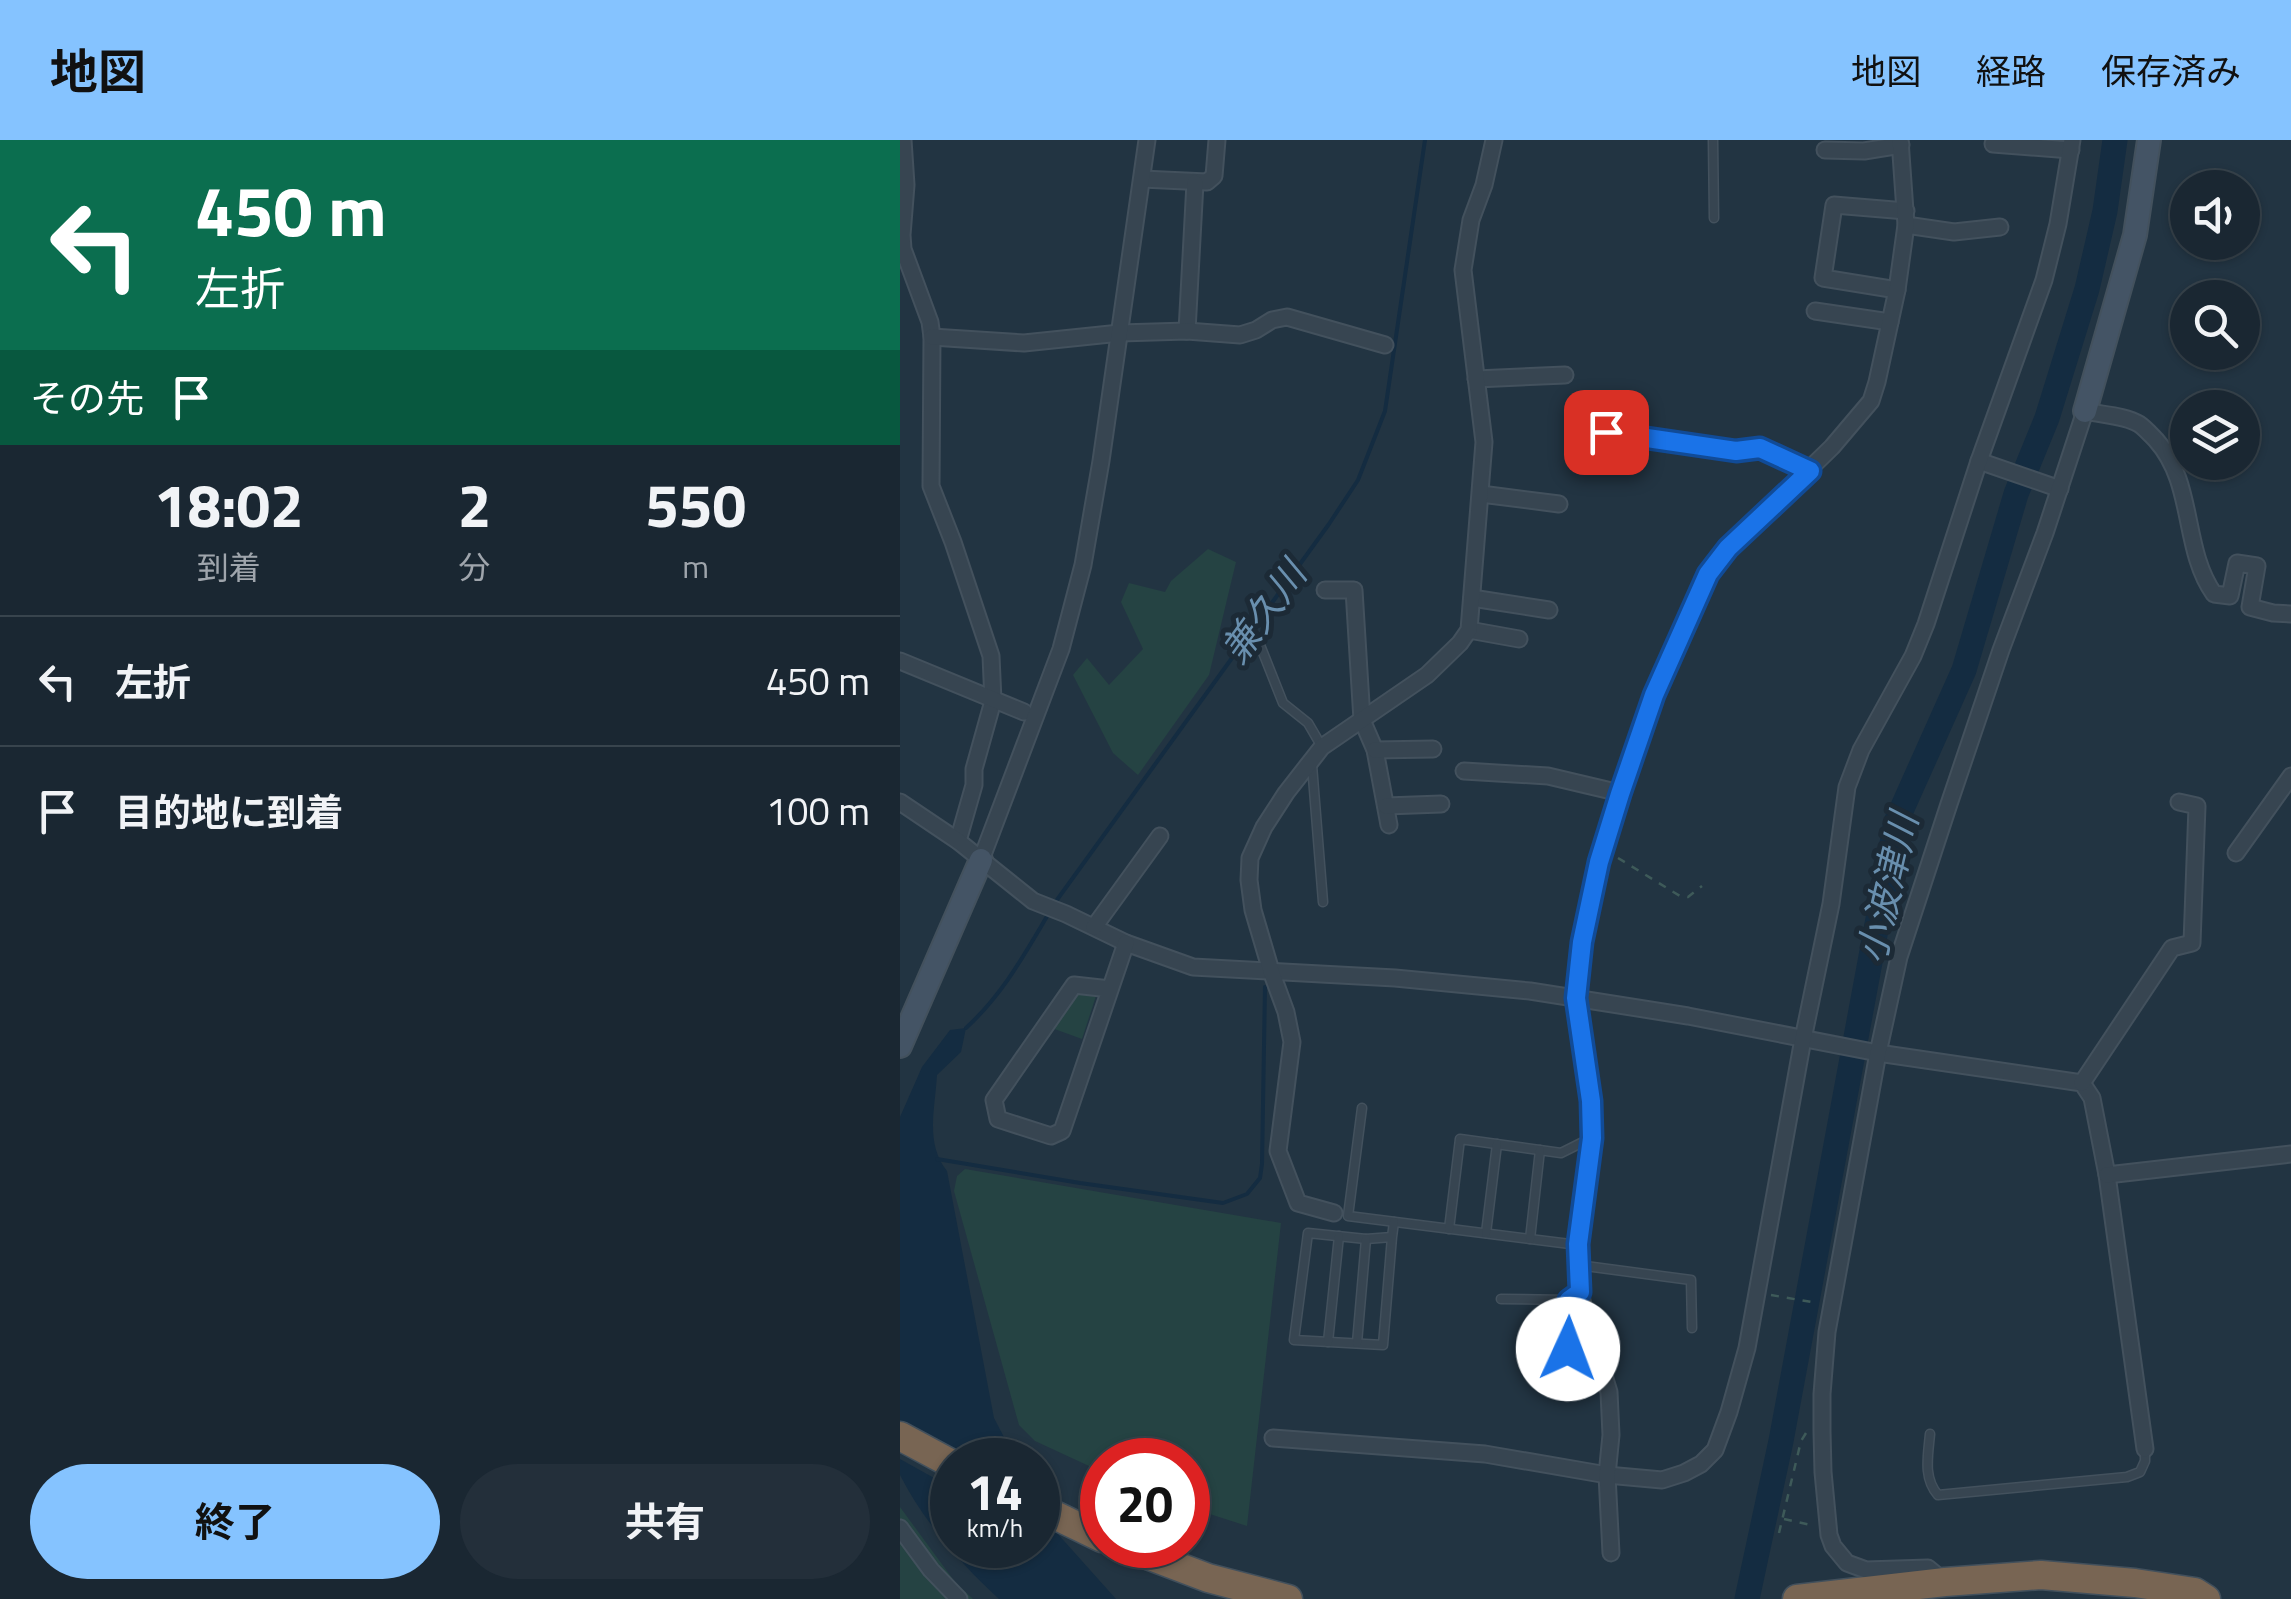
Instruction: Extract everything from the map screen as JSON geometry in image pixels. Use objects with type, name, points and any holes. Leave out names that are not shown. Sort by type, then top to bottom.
[{"type":"highway","points":[[900,1436],[930,1452]]},
{"type":"highway","points":[[1182,1568],[1288,1599]]},
{"type":"highway","points":[[1797,1599],[2010,1576],[2072,1576],[2194,1592],[2206,1599]]},
{"type":"street","points":[[902,1038],[981,860],[1042,702],[1073,607],[1091,524],[1147,140]]},
{"type":"street","points":[[1142,179],[1207,182],[1214,176],[1217,140]]},
{"type":"street","points":[[1341,1215],[1298,1204],[1278,1151],[1292,1042],[1253,910],[1250,858],[1264,827],[1317,754],[1427,675],[1469,630],[1484,442],[1464,270],[1471,220],[1494,140]]},
{"type":"street","points":[[1945,1582],[1928,1568],[1866,1570],[1848,1563],[1829,1536],[1822,1431],[1827,1332],[1873,1052],[1907,931],[2055,487],[2085,411],[2136,236],[2149,140]]},
{"type":"street","points":[[1611,1553],[1607,1475],[1611,1436],[1609,1392],[1574,1296],[1592,1138],[1591,1101],[1576,998],[1588,911],[1620,794],[1654,695],[1708,574],[1728,548],[1810,471],[1870,402],[1877,382],[1897,290],[1906,218],[1901,143],[1864,151],[1825,150]]},
{"type":"street","points":[[1273,1438],[1486,1454],[1607,1475],[1662,1480],[1701,1464],[1716,1450],[1747,1348],[1811,1041],[1847,787],[1866,738],[1920,639],[2044,280],[2058,224],[2072,145],[1993,144]]},
{"type":"street","points":[[902,150],[906,184],[903,248],[932,337],[931,486],[991,656],[993,700],[958,841]]},
{"type":"street","points":[[1187,331],[1195,183]]},
{"type":"street","points":[[1897,290],[1824,278],[1834,206],[1906,218],[1954,232],[2000,227]]},
{"type":"street","points":[[1816,311],[1890,322]]},
{"type":"street","points":[[932,337],[1024,343],[1120,332],[1240,334],[1287,317],[1384,345]]},
{"type":"street","points":[[1476,379],[1565,374]]},
{"type":"street","points":[[2085,411],[2142,426],[2170,456],[2205,580],[2214,594],[2230,596],[2237,563],[2257,566],[2250,607],[2291,614]]},
{"type":"street","points":[[1983,462],[2055,487]]},
{"type":"street","points":[[1481,494],[1559,504]]},
{"type":"street","points":[[1325,590],[1354,590],[1362,720],[1375,750],[1389,825]]},
{"type":"street","points":[[1472,598],[1549,610]]},
{"type":"street","points":[[1469,630],[1519,639]]},
{"type":"street","points":[[900,660],[1024,712]]},
{"type":"street","points":[[1375,750],[1433,748]]},
{"type":"street","points":[[1464,771],[1548,776],[1620,794]]},
{"type":"street","points":[[2236,853],[2291,776]]},
{"type":"street","points":[[900,802],[958,841],[1033,901],[1126,943],[1193,967],[1438,981],[1576,998],[1873,1052],[2082,1083],[2092,1098],[2107,1175],[2145,1449]]},
{"type":"street","points":[[2082,1083],[2172,948],[2192,944],[2197,806],[2180,802]]},
{"type":"street","points":[[1386,806],[1441,804]]},
{"type":"street","points":[[1094,927],[1160,836]]},
{"type":"street","points":[[1110,989],[1074,985],[994,1100],[998,1120],[1051,1136],[1062,1130],[1126,943]]},
{"type":"street","points":[[2107,1175],[2291,1154]]},
{"type":"street","points":[[900,1528],[930,1570],[959,1599]]},
{"type":"lane","points":[[1712,140],[1714,218]]},
{"type":"lane","points":[[1606,432],[1736,451],[1760,448],[1810,471]]},
{"type":"lane","points":[[1258,640],[1283,703],[1308,722],[1317,754],[1323,902]]},
{"type":"lane","points":[[1362,1108],[1341,1215],[1578,1244]]},
{"type":"lane","points":[[1449,1228],[1460,1139],[1561,1153],[1592,1138]]},
{"type":"lane","points":[[1486,1233],[1497,1144]]},
{"type":"lane","points":[[1530,1239],[1540,1150]]},
{"type":"lane","points":[[1392,1237],[1366,1239],[1308,1233],[1294,1340],[1384,1345],[1394,1222]]},
{"type":"lane","points":[[1328,1342],[1339,1236]]},
{"type":"lane","points":[[1357,1344],[1366,1239]]},
{"type":"lane","points":[[1578,1265],[1691,1280],[1692,1328]]},
{"type":"lane","points":[[1501,1299],[1574,1296],[1567,1397]]},
{"type":"lane","points":[[1538,1349],[1568,1349]]},
{"type":"lane","points":[[1930,1434],[1930,1486],[1938,1495],[2127,1477],[2140,1472],[2145,1449]]},
{"type":"path","points":[[1604,849],[1680,896],[1688,897],[1702,886]]},
{"type":"path","points":[[1766,1294],[1824,1304]]},
{"type":"path","points":[[1779,1533],[1801,1441],[1806,1433],[1822,1431]]},
{"type":"path","points":[[1782,1519],[1802,1525]]},
{"type":"green space","points":[[1208,549],[1236,562],[1209,675],[1138,775],[1113,753],[1073,675],[1087,658],[1109,685],[1143,649],[1121,602],[1129,583],[1165,592],[1171,581]]},
{"type":"green space","points":[[1079,988],[1096,996],[1082,1039],[1049,1027]]},
{"type":"green space","points":[[965,1169],[1281,1223],[1247,1526],[1210,1514],[1210,1438],[1080,1438],[1080,1462],[1060,1453],[1060,1438],[1032,1438],[1019,1425],[954,1191],[957,1176]]},
{"type":"green space","points":[[900,1507],[930,1548],[930,1568],[945,1568],[973,1599],[900,1599]]},
{"type":"water","points":[[966,1028],[961,1052],[937,1075],[934,1138],[947,1171],[994,1418],[1004,1438],[930,1438],[930,1522],[900,1475],[900,1117],[922,1067],[950,1030]]},
{"type":"water","points":[[1060,1536],[1080,1559],[1080,1568],[1088,1568],[1116,1599],[999,1599],[967,1568],[1060,1568]]},
{"type":"pier","points":[[900,1421],[930,1438],[930,1476],[900,1459]]},
{"type":"waterway","name":"兼久川","points":[[1054,904],[1358,480],[1385,411],[1425,140]]},
{"type":"waterway","name":"小波津川","points":[[1747,1599],[1781,1441],[1896,822],[1964,670],[2016,494],[2047,418],[2087,289],[2105,211],[2115,140]]},
{"type":"waterway","name":"兼久川","points":[[966,1028],[1002,988],[1049,913]]},
{"type":"waterway","points":[[937,1159],[1223,1203],[1247,1194],[1260,1178],[1262,1164],[1265,987]]},
{"type":"route","points":[[1568,1349],[1569,1300],[1580,1292],[1578,1244],[1592,1138],[1591,1101],[1576,998],[1582,942],[1599,862],[1654,695],[1708,574],[1728,548],[1810,471],[1760,448],[1736,451],[1606,432]]}]
